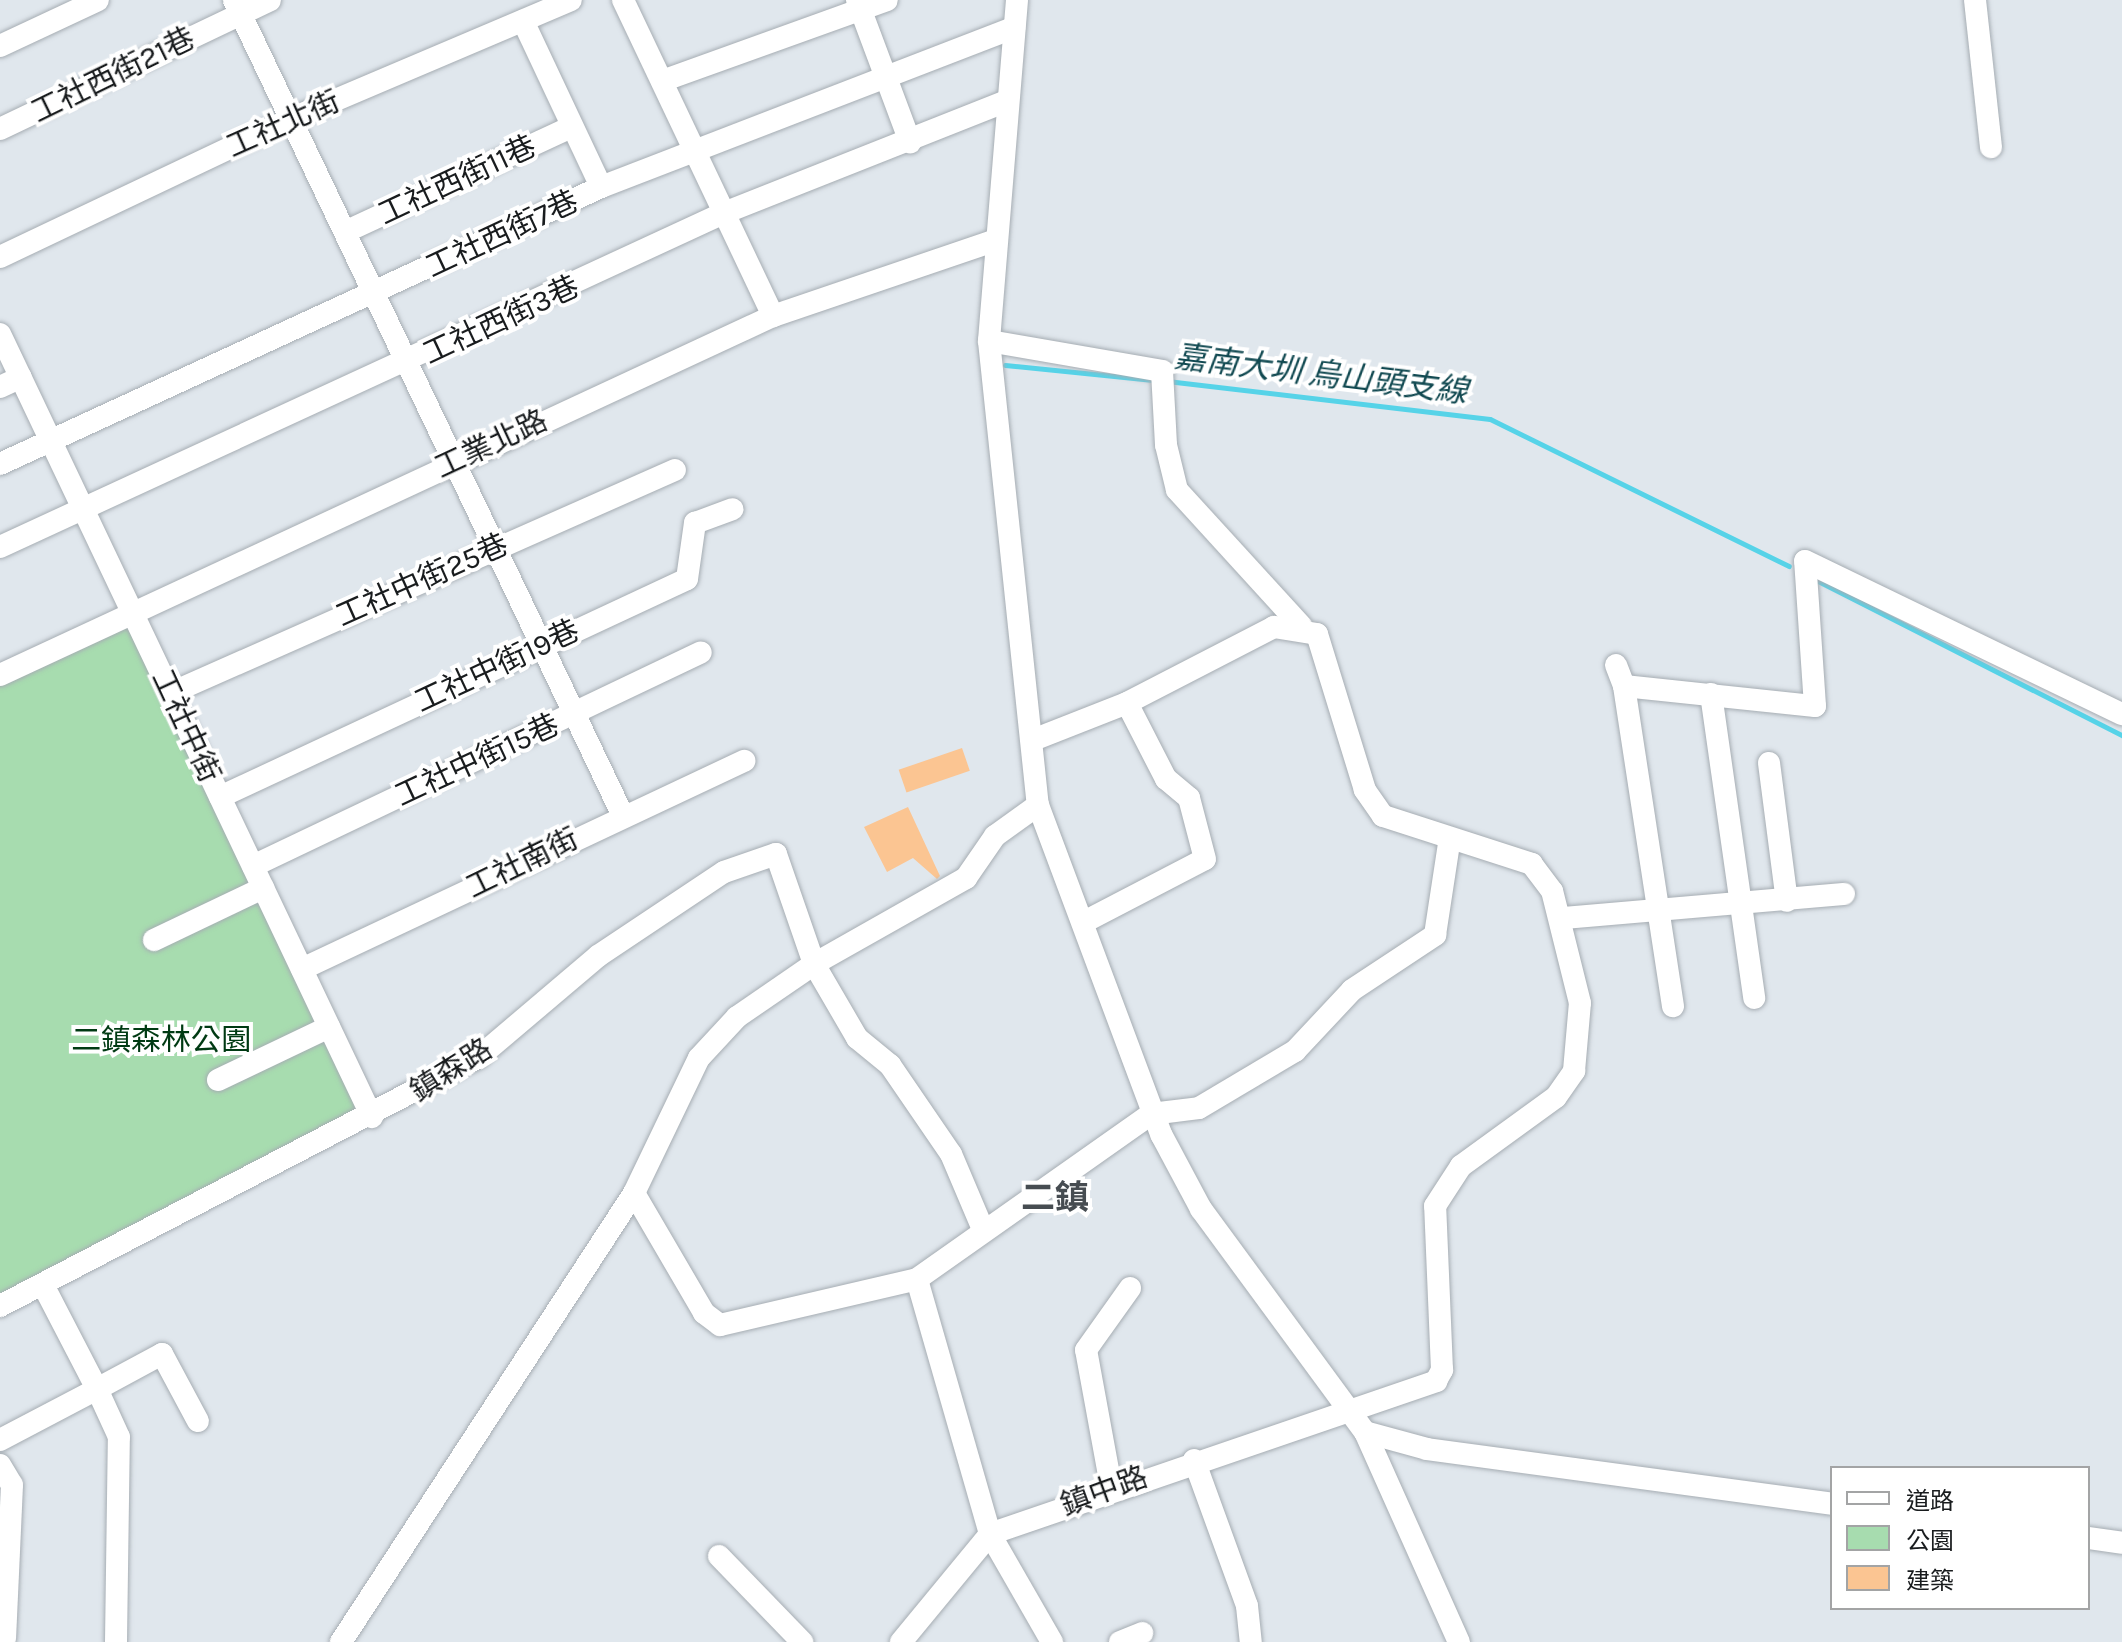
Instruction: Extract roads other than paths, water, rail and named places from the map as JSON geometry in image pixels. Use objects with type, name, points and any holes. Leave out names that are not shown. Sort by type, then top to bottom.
[{"type":"street","points":[[0,46],[98,0]]},
{"type":"street","name":"工社西街21巷","points":[[0,129],[238,7],[270,0]]},
{"type":"street","name":"工社北街","points":[[0,257],[291,119],[571,0]]},
{"type":"street","points":[[623,0],[773,316]]},
{"type":"street","points":[[662,81],[859,5],[887,0]]},
{"type":"street","points":[[1017,0],[993,241],[989,341],[1038,805],[1084,922],[1151,1114],[1201,1209],[1365,1432],[1459,1642]]},
{"type":"street","points":[[1975,0],[1991,147]]},
{"type":"street","points":[[859,5],[910,142]]},
{"type":"street","points":[[238,7],[622,814]]},
{"type":"street","points":[[523,21],[569,128],[601,187]]},
{"type":"street","name":"工社西街7巷","points":[[0,464],[601,187],[883,74],[1014,28]]},
{"type":"street","name":"工社西街3巷","points":[[0,547],[408,364],[724,213],[1005,102]]},
{"type":"street","name":"工社西街11巷","points":[[345,232],[569,128]]},
{"type":"street","name":"工業北路","points":[[0,675],[454,461],[773,316],[993,241]]},
{"type":"street","name":"工社中街","points":[[0,334],[10,382],[50,440],[372,1117]]},
{"type":"street","name":"鎮中路","points":[[901,1642],[990,1534],[1111,1486],[1352,1412],[1436,1381],[1442,1370],[1435,1206],[1461,1166],[1556,1097],[1574,1071],[1580,1003],[1563,918],[1532,864],[1449,843],[1383,816],[1365,790],[1327,652],[1317,634],[1301,626],[1177,490],[1166,445],[1162,371],[989,341]]},
{"type":"street","name":"工社中街25巷","points":[[171,693],[495,547],[675,470]]},
{"type":"street","name":"工社中街19巷","points":[[220,797],[687,579],[695,523],[733,509]]},
{"type":"street","points":[[1673,1006],[1620,676],[1711,694],[1815,706],[1805,561],[2122,714]]},
{"type":"street","points":[[1033,740],[1127,703],[1274,627],[1301,626]]},
{"type":"street","name":"工社中街15巷","points":[[253,866],[701,652]]},
{"type":"street","points":[[1711,694],[1737,904],[1754,998]]},
{"type":"street","points":[[1084,922],[1205,859],[1189,798],[1166,779],[1127,703]]},
{"type":"street","name":"工社南街","points":[[302,969],[622,814],[745,761]]},
{"type":"street","points":[[1769,763],[1787,901]]},
{"type":"street","points":[[341,1642],[634,1193],[699,1058],[737,1017],[814,964],[966,878],[995,836],[1038,805]]},
{"type":"street","points":[[634,1193],[704,1313],[720,1325],[917,1279],[982,1227],[1151,1114],[1199,1108],[1251,1081],[1295,1051],[1352,990],[1435,935],[1449,843]]},
{"type":"street","name":"鎮森路","points":[[0,1306],[372,1117],[479,1057],[598,956],[724,872],[776,854],[814,964]]},
{"type":"street","points":[[154,940],[263,888]]},
{"type":"street","points":[[1563,918],[1844,894]]},
{"type":"street","points":[[814,964],[857,1038],[890,1065],[951,1154],[982,1227]]},
{"type":"street","points":[[218,1080],[329,1027]]},
{"type":"street","points":[[917,1279],[990,1534],[1052,1642]]},
{"type":"street","points":[[43,1285],[119,1437],[116,1642]]},
{"type":"street","points":[[1111,1486],[1086,1350],[1130,1288]]},
{"type":"street","points":[[0,1440],[162,1354],[198,1421]]},
{"type":"street","points":[[1365,1432],[1427,1449],[1830,1504]]},
{"type":"street","points":[[1194,1460],[1247,1606],[1251,1642]]},
{"type":"street","points":[[0,1465],[12,1485],[5,1638]]},
{"type":"street","points":[[2090,1538],[2122,1543]]},
{"type":"street","points":[[719,1556],[802,1642]]},
{"type":"street","points":[[1120,1642],[1142,1633]]},
{"type":"waterway","name":"嘉南大圳 烏山頭支線","points":[[1005,365],[1153,380]]},
{"type":"waterway","name":"嘉南大圳 烏山頭支線","points":[[1167,381],[1490,419],[1789,566]]},
{"type":"waterway","name":"嘉南大圳 烏山頭支線","points":[[1818,581],[2122,735]]},
{"type":"district","name":"二鎮","points":[[1055,1199]]},
{"type":"park label","name":"二鎮森林公園","points":[[161,1040]]}]
